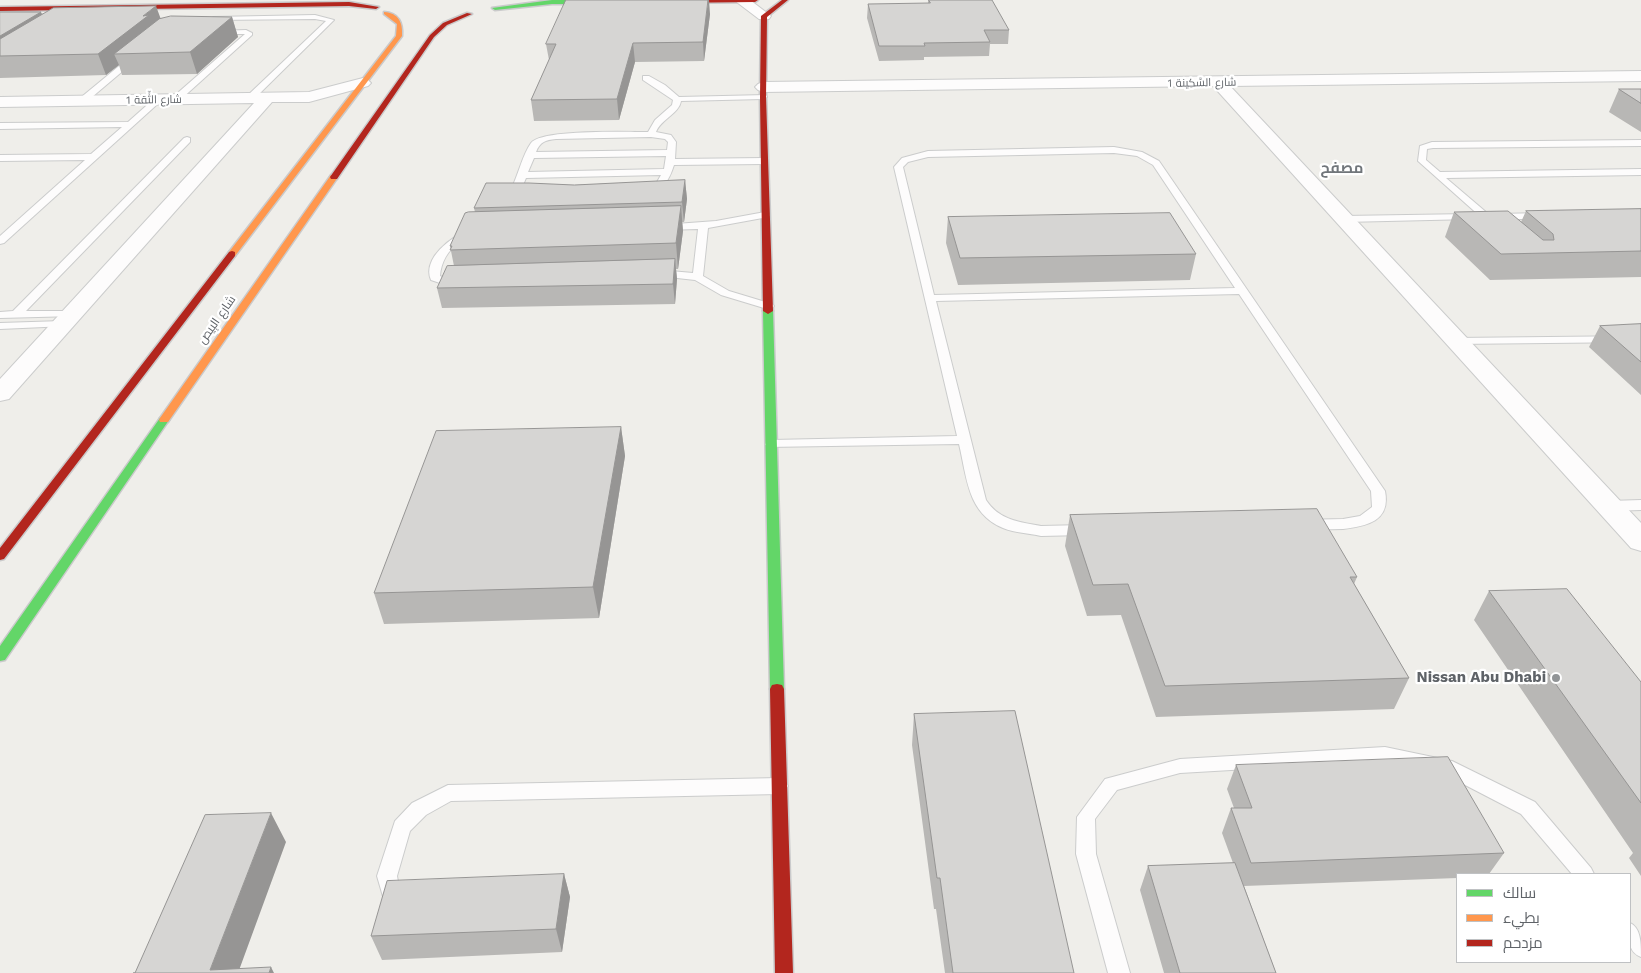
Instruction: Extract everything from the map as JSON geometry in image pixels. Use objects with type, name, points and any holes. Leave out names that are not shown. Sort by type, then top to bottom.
[{"type":"street","points":[[495,8],[510,0]]},
{"type":"street","points":[[740,0],[764,16]]},
{"type":"street","points":[[661,1],[755,0]]},
{"type":"street","points":[[764,16],[785,0]]},
{"type":"street","points":[[439,17],[470,14],[495,8],[552,2],[611,1]]},
{"type":"street","points":[[0,9],[349,4],[379,6],[409,17]]},
{"type":"street","points":[[0,556],[401,31],[400,23],[379,6]]},
{"type":"street","name":"شارع البِيص","points":[[0,656],[432,36],[445,24],[470,14]]},
{"type":"street","points":[[764,16],[764,161],[784,973]]},
{"type":"street","name":"شارع السَّكِينة 1","points":[[763,92],[1218,82],[1641,76]]},
{"type":"street","points":[[1218,82],[1641,541]]},
{"type":"street","name":"شارع الثِّقة 1","points":[[309,98],[363,83]]},
{"type":"street","points":[[0,394],[68,319],[259,98]]},
{"type":"street","name":"شارع الثِّقة 1","points":[[0,102],[309,98],[324,101],[341,111]]},
{"type":"lane","points":[[102,16],[118,7]]},
{"type":"lane","points":[[210,18],[315,17],[331,20],[259,98]]},
{"type":"lane","points":[[176,99],[250,34],[242,32],[215,32]]},
{"type":"lane","points":[[82,101],[141,53]]},
{"type":"lane","points":[[646,78],[662,87],[677,99],[763,92]]},
{"type":"lane","points":[[651,134],[652,127],[657,121],[676,106],[677,99]]},
{"type":"lane","points":[[0,240],[158,100]]},
{"type":"lane","points":[[0,126],[130,124]]},
{"type":"lane","points":[[536,198],[522,192],[518,185],[535,143],[543,138],[556,136],[651,134],[668,137],[672,142],[668,172],[662,185],[650,193],[642,195]]},
{"type":"lane","points":[[16,315],[187,140]]},
{"type":"lane","points":[[1500,230],[1422,161],[1423,148],[1432,145],[1640,143]]},
{"type":"lane","points":[[1114,150],[1131,152],[1146,157],[1156,163],[1378,491],[1379,507],[1375,514],[1367,519],[1343,524],[1041,531],[1024,529],[995,518],[979,500],[929,298],[898,167],[905,160],[911,157],[947,153],[1114,150]]},
{"type":"lane","points":[[530,155],[670,157],[764,161]]},
{"type":"lane","points":[[0,158],[93,157]]},
{"type":"lane","points":[[522,175],[668,172]]},
{"type":"lane","points":[[1438,175],[1641,172]]},
{"type":"lane","points":[[655,228],[734,223],[766,215]]},
{"type":"lane","points":[[1344,220],[1554,216]]},
{"type":"lane","points":[[698,277],[703,226]]},
{"type":"lane","points":[[466,281],[446,282],[435,278],[434,271],[449,243],[460,236],[482,232]]},
{"type":"lane","points":[[652,274],[677,273],[698,277],[725,293],[768,306]]},
{"type":"lane","points":[[929,298],[1242,291]]},
{"type":"lane","points":[[0,315],[68,319]]},
{"type":"lane","points":[[0,326],[68,319]]},
{"type":"lane","points":[[1455,340],[1641,339]]},
{"type":"lane","points":[[772,444],[963,440]]},
{"type":"lane","points":[[1609,506],[1641,505]]},
{"type":"lane","points":[[1119,973],[1086,854],[1086,817],[1111,784],[1180,766],[1385,754],[1446,766],[1528,808],[1583,873]]},
{"type":"lane","points":[[411,893],[391,894],[387,876],[402,826],[419,809],[448,793],[780,786]]},
{"type":"lane","points":[[1631,933],[1641,947]]},
{"type":"building","points":[[566,0],[708,0],[703,42],[633,43],[617,99],[531,100],[556,44],[546,44]]},
{"type":"building","points":[[929,0],[992,0],[1009,30],[984,30],[990,42],[924,43],[925,46],[879,46],[868,4],[930,3]]},
{"type":"building","points":[[156,6],[143,16],[149,15],[98,54],[0,56],[0,39],[53,8]]},
{"type":"building","points":[[0,12],[41,12],[0,36]]},
{"type":"building","points":[[171,16],[232,17],[190,52],[114,54],[159,19]]},
{"type":"building","points":[[1619,89],[1641,89],[1641,103]]},
{"type":"building","points":[[685,180],[682,202],[474,208],[486,183],[574,185]]},
{"type":"building","points":[[681,206],[676,243],[450,250],[452,246],[450,246],[465,213],[468,212]]},
{"type":"building","points":[[1641,209],[1641,251],[1501,254],[1454,212],[1508,211],[1543,240],[1554,240],[1553,234],[1526,211]]},
{"type":"building","points":[[1170,213],[1196,254],[960,258],[948,217]]},
{"type":"building","points":[[675,259],[673,284],[437,288],[447,266]]},
{"type":"building","points":[[1641,324],[1641,362],[1600,326]]},
{"type":"building","points":[[621,427],[593,587],[374,593],[436,431]]},
{"type":"building","points":[[1317,509],[1357,577],[1350,577],[1409,678],[1165,686],[1128,584],[1093,585],[1070,515]]},
{"type":"building","points":[[1567,589],[1641,682],[1641,803],[1489,591]]},
{"type":"building","points":[[1015,711],[1074,973],[953,973],[940,878],[937,878],[914,714]]},
{"type":"building","points":[[1448,757],[1504,853],[1251,863],[1231,808],[1252,808],[1236,765]]},
{"type":"building","points":[[271,813],[210,970],[271,967],[269,973],[135,973],[205,815]]},
{"type":"building","points":[[1235,863],[1276,973],[1180,973],[1148,866]]},
{"type":"building","points":[[564,874],[556,929],[371,936],[387,881]]},
{"type":"traffic: fast","points":[[495,8],[552,2],[603,2]]},
{"type":"traffic: fast","points":[[768,311],[777,689]]},
{"type":"traffic: fast","points":[[0,656],[164,420]]},
{"type":"traffic: slow","points":[[232,254],[399,36],[400,24],[386,13]]},
{"type":"traffic: slow","points":[[164,420],[334,177]]},
{"type":"traffic: jam","points":[[671,1],[755,0]]},
{"type":"traffic: jam","points":[[768,311],[763,97],[764,16],[785,0]]},
{"type":"traffic: jam","points":[[0,9],[349,4],[376,7]]},
{"type":"traffic: jam","points":[[334,177],[432,36],[445,24],[469,14]]},
{"type":"traffic: jam","points":[[0,556],[232,254]]},
{"type":"traffic: jam","points":[[777,689],[784,973]]},
{"type":"place","name":"Nissan Abu Dhabi","points":[[1556,678]]},
{"type":"district","name":"مصفح","points":[[1342,169]]}]
